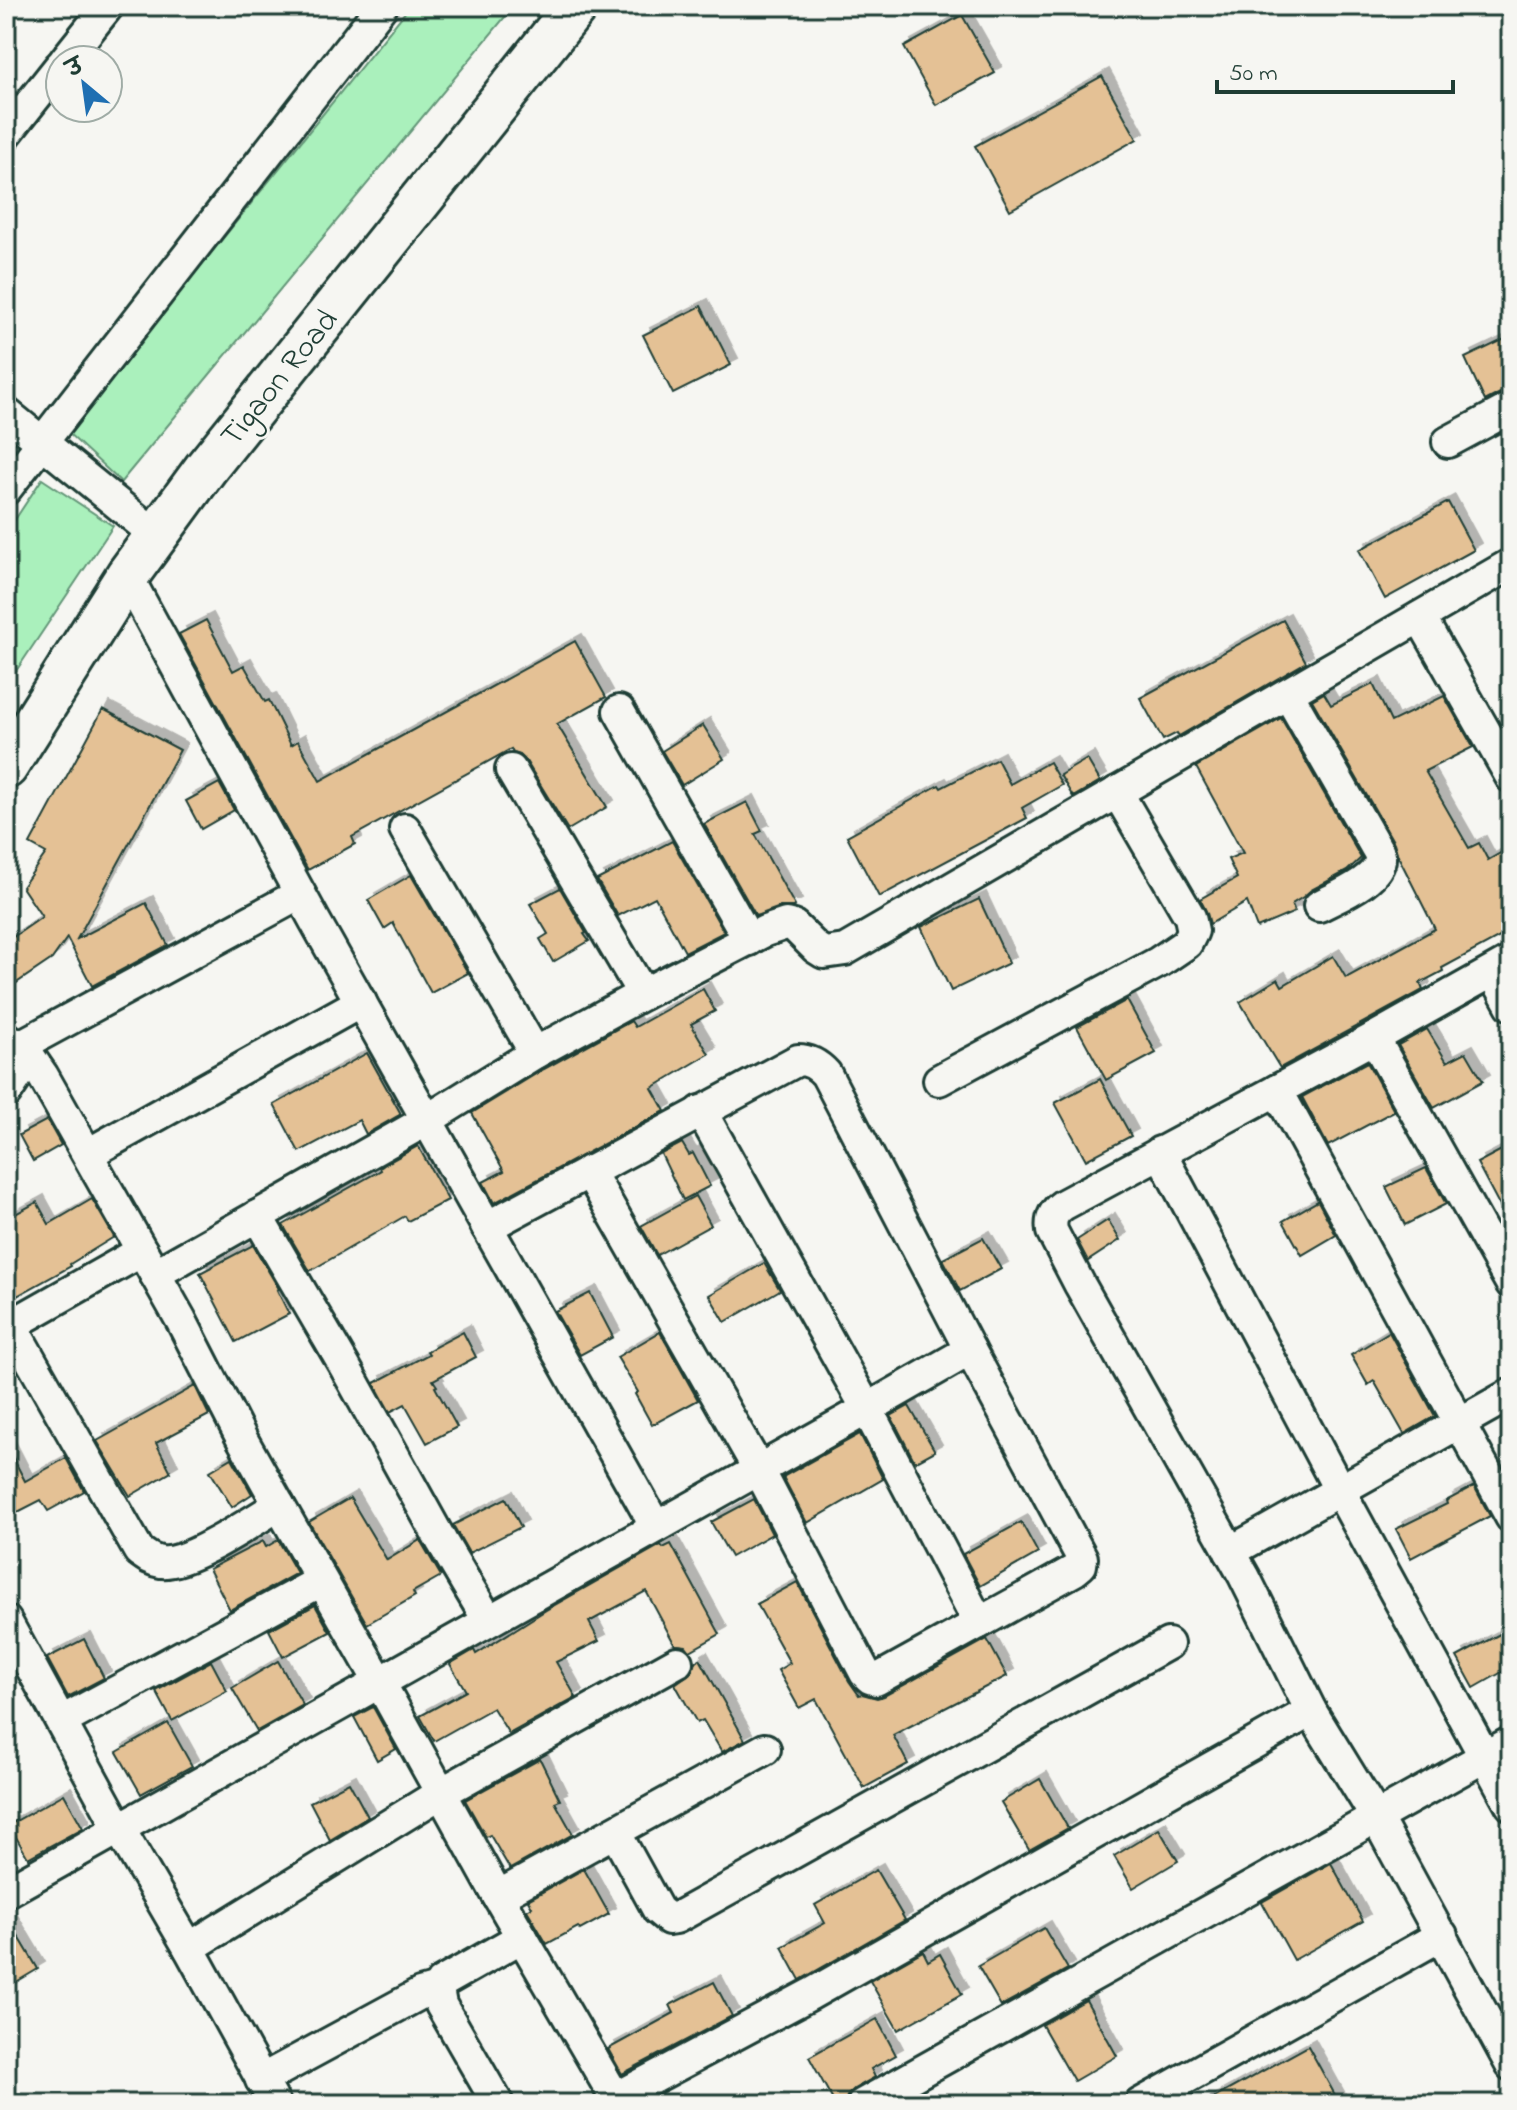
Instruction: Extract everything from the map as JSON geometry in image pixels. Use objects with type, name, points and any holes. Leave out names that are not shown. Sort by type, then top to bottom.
[{"type":"street","points":[[78,44],[108,6]]},
{"type":"street","points":[[6,489],[382,6]]},
{"type":"street","points":[[6,718],[146,527],[546,6]]},
{"type":"street","name":"Tigaon Road","points":[[6,767],[127,576],[146,527],[244,419],[576,6]]},
{"type":"street","points":[[6,134],[44,86]]},
{"type":"street","points":[[1448,442],[1511,408]]},
{"type":"street","points":[[6,413],[146,527]]},
{"type":"street","points":[[279,1505],[202,1550],[164,1563],[152,1560],[139,1551],[8,1327],[257,1216],[427,1120],[535,1053],[765,931],[786,924],[794,926],[824,953],[845,950],[1511,564]]},
{"type":"street","points":[[127,576],[300,894],[656,1527]]},
{"type":"street","points":[[1420,617],[1511,777]]},
{"type":"street","points":[[1288,694],[1380,857],[1371,877],[1319,906]]},
{"type":"street","points":[[619,711],[749,940]]},
{"type":"street","points":[[511,770],[643,994]]},
{"type":"street","points":[[939,1080],[1159,962],[1187,943],[1193,931],[1190,917],[1117,792]]},
{"type":"street","points":[[405,829],[535,1053]]},
{"type":"street","points":[[6,1093],[18,1047],[300,894]]},
{"type":"street","points":[[1511,1005],[1502,966],[1056,1210],[1051,1224],[1052,1231],[1244,1576],[1311,1711],[1376,1817],[1511,2065]]},
{"type":"street","points":[[88,1154],[361,1002]]},
{"type":"street","points":[[1374,1038],[1511,1283]]},
{"type":"street","points":[[18,1047],[88,1154],[321,1581],[498,1896],[618,2101],[1311,1711]]},
{"type":"street","points":[[487,1227],[589,1171],[798,1060],[818,1065],[826,1074],[1082,1558],[1081,1565],[876,1680],[870,1678],[759,1470],[589,1171]]},
{"type":"street","points":[[1277,1090],[1511,1517]]},
{"type":"street","points":[[701,1111],[867,1409],[979,1623]]},
{"type":"street","points":[[1160,1152],[1511,1805]]},
{"type":"street","points":[[257,1216],[488,1620]]},
{"type":"street","points":[[6,1892],[970,1350]]},
{"type":"street","points":[[1230,1552],[1511,1394]]},
{"type":"street","points":[[62,1721],[321,1581]]},
{"type":"street","points":[[6,1621],[268,2092],[420,1994],[438,1989]]},
{"type":"street","points":[[615,1832],[658,1910],[669,1919],[676,1918],[1168,1644]]},
{"type":"street","points":[[189,1948],[441,1793],[677,1662]]},
{"type":"street","points":[[863,2104],[1511,1742]]},
{"type":"street","points":[[498,1896],[765,1749]]},
{"type":"street","points":[[1140,2104],[1442,1935]]},
{"type":"street","points":[[498,2104],[441,2005],[438,1989],[441,1983],[522,1937]]},
{"type":"green space","points":[[410,6],[514,6],[121,482],[67,432]]},
{"type":"green space","points":[[42,479],[113,526],[6,686],[6,533]]},
{"type":"building","points":[[962,15],[995,73],[936,105],[904,47]]},
{"type":"building","points":[[1102,76],[1137,139],[1010,210],[975,146]]},
{"type":"building","points":[[701,306],[731,365],[673,394],[643,335]]},
{"type":"building","points":[[1511,336],[1511,390],[1485,401],[1465,358]]},
{"type":"building","points":[[1448,502],[1474,550],[1385,599],[1359,550]]},
{"type":"building","points":[[206,620],[233,671],[244,665],[265,702],[269,700],[291,745],[298,741],[320,781],[575,641],[606,697],[557,724],[607,807],[568,830],[526,761],[511,749],[352,837],[355,844],[308,870],[179,634]]},
{"type":"building","points":[[1283,620],[1306,662],[1179,736],[1177,733],[1163,740],[1140,698]]},
{"type":"building","points":[[1373,684],[1391,722],[1444,696],[1473,747],[1425,771],[1469,848],[1479,843],[1488,860],[1511,847],[1511,931],[1442,968],[1443,971],[1420,983],[1423,990],[1280,1068],[1240,1002],[1278,979],[1282,986],[1333,956],[1346,978],[1435,929],[1394,843],[1312,700],[1324,693],[1331,705]]},
{"type":"building","points":[[103,709],[180,750],[77,939],[146,903],[168,945],[92,986],[67,938],[52,959],[6,990],[6,942],[42,917],[22,887],[46,853],[30,844]]},
{"type":"building","points":[[1281,718],[1361,858],[1347,871],[1292,904],[1295,912],[1257,928],[1247,902],[1210,924],[1200,899],[1237,878],[1228,859],[1243,853],[1196,767]]},
{"type":"building","points":[[703,725],[724,759],[682,785],[662,751]]},
{"type":"building","points":[[997,759],[1010,784],[1049,762],[1062,785],[1022,808],[1027,818],[879,897],[847,836],[939,785],[941,788]]},
{"type":"building","points":[[1087,759],[1100,781],[1073,797],[1060,775]]},
{"type":"building","points":[[219,783],[234,810],[201,829],[186,801]]},
{"type":"building","points":[[747,802],[762,831],[755,834],[793,907],[780,907],[756,916],[704,824]]},
{"type":"building","points":[[672,841],[724,932],[685,952],[655,897],[618,916],[597,880]]},
{"type":"building","points":[[411,875],[468,973],[431,993],[393,923],[384,929],[368,900]]},
{"type":"building","points":[[560,888],[589,941],[553,962],[540,939],[548,934],[530,904]]},
{"type":"building","points":[[979,899],[1009,963],[951,991],[921,927]]},
{"type":"building","points":[[703,989],[715,1011],[691,1024],[709,1054],[652,1088],[665,1111],[494,1203],[483,1182],[504,1171],[472,1113],[631,1021],[635,1027]]},
{"type":"building","points":[[1127,1000],[1156,1053],[1106,1080],[1077,1027]]},
{"type":"building","points":[[1427,1029],[1447,1062],[1466,1052],[1483,1081],[1434,1108],[1398,1045]]},
{"type":"building","points":[[367,1053],[401,1114],[366,1134],[359,1120],[299,1152],[274,1105]]},
{"type":"building","points":[[1367,1062],[1394,1111],[1328,1146],[1302,1097]]},
{"type":"building","points":[[1100,1079],[1131,1136],[1086,1160],[1055,1103]]},
{"type":"building","points":[[47,1120],[61,1145],[33,1161],[19,1135]]},
{"type":"building","points":[[682,1143],[689,1155],[693,1153],[710,1186],[683,1200],[661,1154]]},
{"type":"building","points":[[1511,1145],[1511,1227],[1477,1163]]},
{"type":"building","points":[[418,1146],[448,1200],[408,1221],[405,1216],[310,1271],[283,1225]]},
{"type":"building","points":[[1426,1168],[1446,1204],[1405,1225],[1386,1187]]},
{"type":"building","points":[[695,1196],[711,1225],[657,1255],[641,1226]]},
{"type":"building","points":[[92,1199],[114,1237],[71,1266],[6,1302],[6,1219],[37,1202],[49,1224]]},
{"type":"building","points":[[1318,1201],[1336,1235],[1302,1255],[1283,1221]]},
{"type":"building","points":[[1108,1220],[1120,1240],[1088,1261],[1077,1240]]},
{"type":"building","points":[[983,1238],[1001,1269],[960,1291],[943,1259]]},
{"type":"building","points":[[253,1245],[279,1289],[289,1314],[236,1342],[200,1273]]},
{"type":"building","points":[[764,1263],[780,1290],[725,1322],[709,1295]]},
{"type":"building","points":[[590,1293],[613,1337],[580,1355],[555,1311]]},
{"type":"building","points":[[463,1332],[476,1357],[433,1380],[457,1427],[427,1443],[405,1404],[390,1412],[374,1383]]},
{"type":"building","points":[[660,1332],[698,1400],[652,1425],[635,1394],[638,1392],[617,1357]]},
{"type":"building","points":[[1389,1332],[1435,1416],[1404,1434],[1374,1381],[1368,1385],[1351,1355]]},
{"type":"building","points":[[195,1386],[209,1415],[156,1443],[171,1472],[130,1496],[97,1441]]},
{"type":"building","points":[[909,1406],[935,1451],[915,1462],[891,1416]]},
{"type":"building","points":[[860,1434],[883,1479],[807,1523],[783,1477]]},
{"type":"building","points":[[6,1444],[25,1481],[66,1458],[84,1491],[48,1511],[41,1500],[6,1518]]},
{"type":"building","points":[[232,1458],[252,1494],[232,1507],[210,1471]]},
{"type":"building","points":[[1474,1486],[1490,1516],[1411,1558],[1396,1529],[1447,1504],[1446,1501]]},
{"type":"building","points":[[350,1498],[387,1560],[420,1540],[441,1576],[413,1592],[415,1596],[367,1624],[309,1522]]},
{"type":"building","points":[[506,1498],[521,1527],[469,1553],[453,1525]]},
{"type":"building","points":[[754,1499],[772,1534],[731,1557],[711,1522]]},
{"type":"building","points":[[1021,1522],[1038,1553],[980,1586],[963,1554]]},
{"type":"building","points":[[278,1540],[297,1573],[230,1610],[209,1569],[263,1541],[266,1547]]},
{"type":"building","points":[[671,1544],[720,1634],[690,1651],[686,1646],[675,1645],[646,1591],[589,1622],[599,1641],[556,1662],[576,1697],[509,1734],[493,1708],[434,1741],[420,1716],[466,1691],[450,1664],[474,1650],[476,1654],[661,1545],[663,1548]]},
{"type":"building","points":[[797,1582],[859,1695],[884,1696],[987,1639],[1007,1676],[893,1735],[908,1764],[864,1788],[816,1699],[799,1708],[778,1670],[790,1663],[757,1604]]},
{"type":"building","points":[[315,1605],[330,1632],[283,1657],[269,1630]]},
{"type":"building","points":[[1511,1628],[1511,1667],[1474,1688],[1457,1657]]},
{"type":"building","points":[[84,1639],[104,1678],[68,1697],[47,1658]]},
{"type":"building","points":[[700,1659],[745,1740],[722,1752],[703,1720],[697,1723],[675,1684],[692,1672],[695,1662]]},
{"type":"building","points":[[211,1661],[227,1691],[172,1721],[156,1691]]},
{"type":"building","points":[[278,1661],[303,1705],[257,1731],[232,1688]]},
{"type":"building","points":[[373,1707],[396,1749],[377,1760],[354,1717]]},
{"type":"building","points":[[168,1723],[192,1766],[141,1794],[117,1752]]},
{"type":"building","points":[[540,1759],[560,1800],[555,1802],[573,1834],[510,1869],[490,1835],[486,1837],[465,1800]]},
{"type":"building","points":[[1040,1779],[1068,1828],[1029,1850],[1001,1802]]},
{"type":"building","points":[[349,1782],[368,1817],[330,1840],[310,1802]]},
{"type":"building","points":[[64,1794],[83,1828],[28,1858],[9,1825]]},
{"type":"building","points":[[1159,1829],[1178,1861],[1133,1888],[1114,1856]]},
{"type":"building","points":[[1331,1863],[1363,1921],[1294,1960],[1262,1902]]},
{"type":"building","points":[[584,1869],[609,1914],[547,1944],[527,1910],[532,1907],[528,1900]]},
{"type":"building","points":[[876,1870],[905,1920],[800,1980],[782,1947],[825,1923],[815,1905]]},
{"type":"building","points":[[6,1915],[38,1969],[6,1988]]},
{"type":"building","points":[[1044,1928],[1068,1969],[1001,2006],[978,1966]]},
{"type":"building","points":[[923,1951],[928,1961],[940,1954],[962,1994],[898,2030],[870,1981]]},
{"type":"building","points":[[714,1982],[732,2016],[622,2074],[608,2049],[674,2013],[670,2005]]},
{"type":"building","points":[[1086,2000],[1117,2056],[1074,2081],[1042,2025]]},
{"type":"building","points":[[877,2019],[896,2055],[871,2069],[875,2077],[854,2089],[847,2096],[845,2104],[835,2104],[809,2057]]},
{"type":"building","points":[[1308,2046],[1340,2104],[1203,2104]]}]
